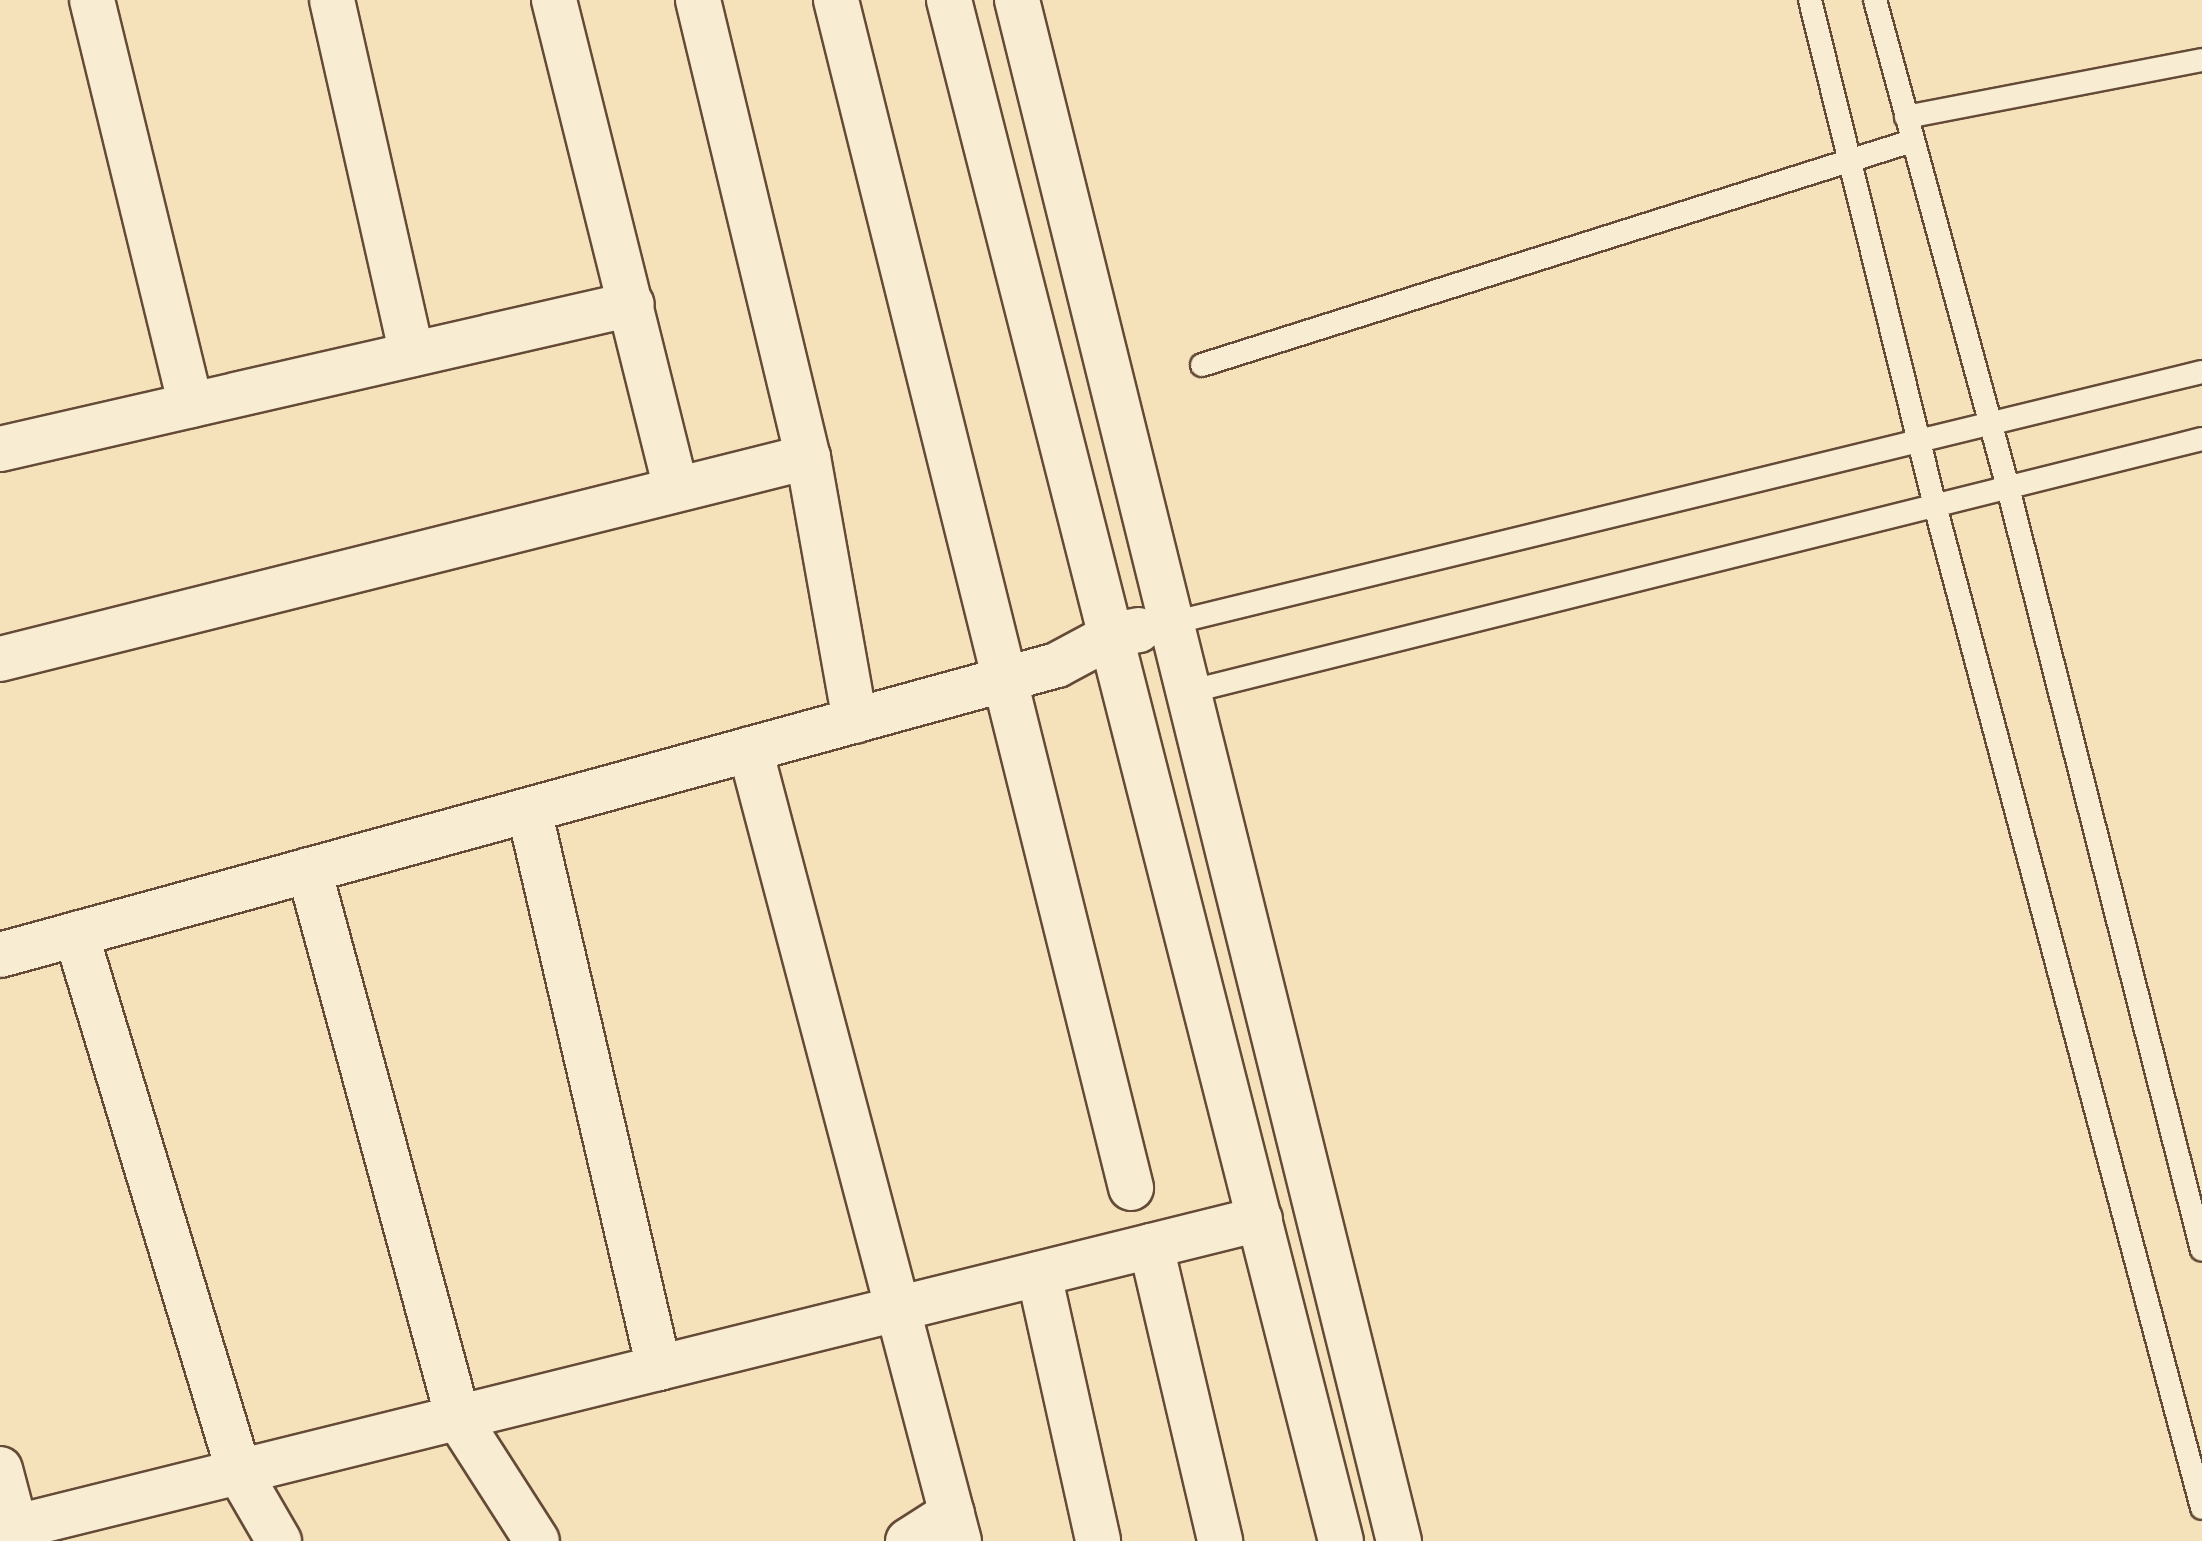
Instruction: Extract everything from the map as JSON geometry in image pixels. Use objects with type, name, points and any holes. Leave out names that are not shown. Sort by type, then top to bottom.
[{"type":"street","points":[[92,0],[191,405]]},
{"type":"street","points":[[332,0],[412,354]]},
{"type":"street","points":[[554,0],[676,489]]},
{"type":"street","points":[[698,0],[808,457],[855,721]]},
{"type":"street","points":[[836,0],[1131,1188]]},
{"type":"street","points":[[949,0],[1341,1541]]},
{"type":"street","points":[[1017,0],[1399,1541]]},
{"type":"street","points":[[0,449],[632,304]]},
{"type":"street","points":[[0,659],[808,457]]},
{"type":"street","points":[[0,955],[1057,665],[1113,635],[1172,623]]},
{"type":"street","points":[[1057,665],[1126,700],[1188,692]]},
{"type":"street","points":[[750,749],[955,1527],[908,1541]]},
{"type":"street","points":[[529,810],[659,1368]]},
{"type":"street","points":[[309,870],[458,1418],[537,1541]]},
{"type":"street","points":[[76,934],[239,1472],[279,1541]]},
{"type":"street","points":[[0,1469],[11,1533],[239,1472],[1260,1219]]},
{"type":"street","points":[[1151,1246],[1220,1541]]},
{"type":"street","points":[[1039,1274],[1098,1541]]},
{"type":"lane","points":[[1810,0],[1922,441],[1934,502],[2202,1508]]},
{"type":"lane","points":[[1875,0],[1988,424],[2007,484],[2202,1250]]},
{"type":"lane","points":[[1906,117],[2202,60]]},
{"type":"lane","points":[[1202,365],[1912,141]]},
{"type":"lane","points":[[1172,623],[2202,372]]},
{"type":"lane","points":[[1188,692],[1934,502],[2202,439]]}]
